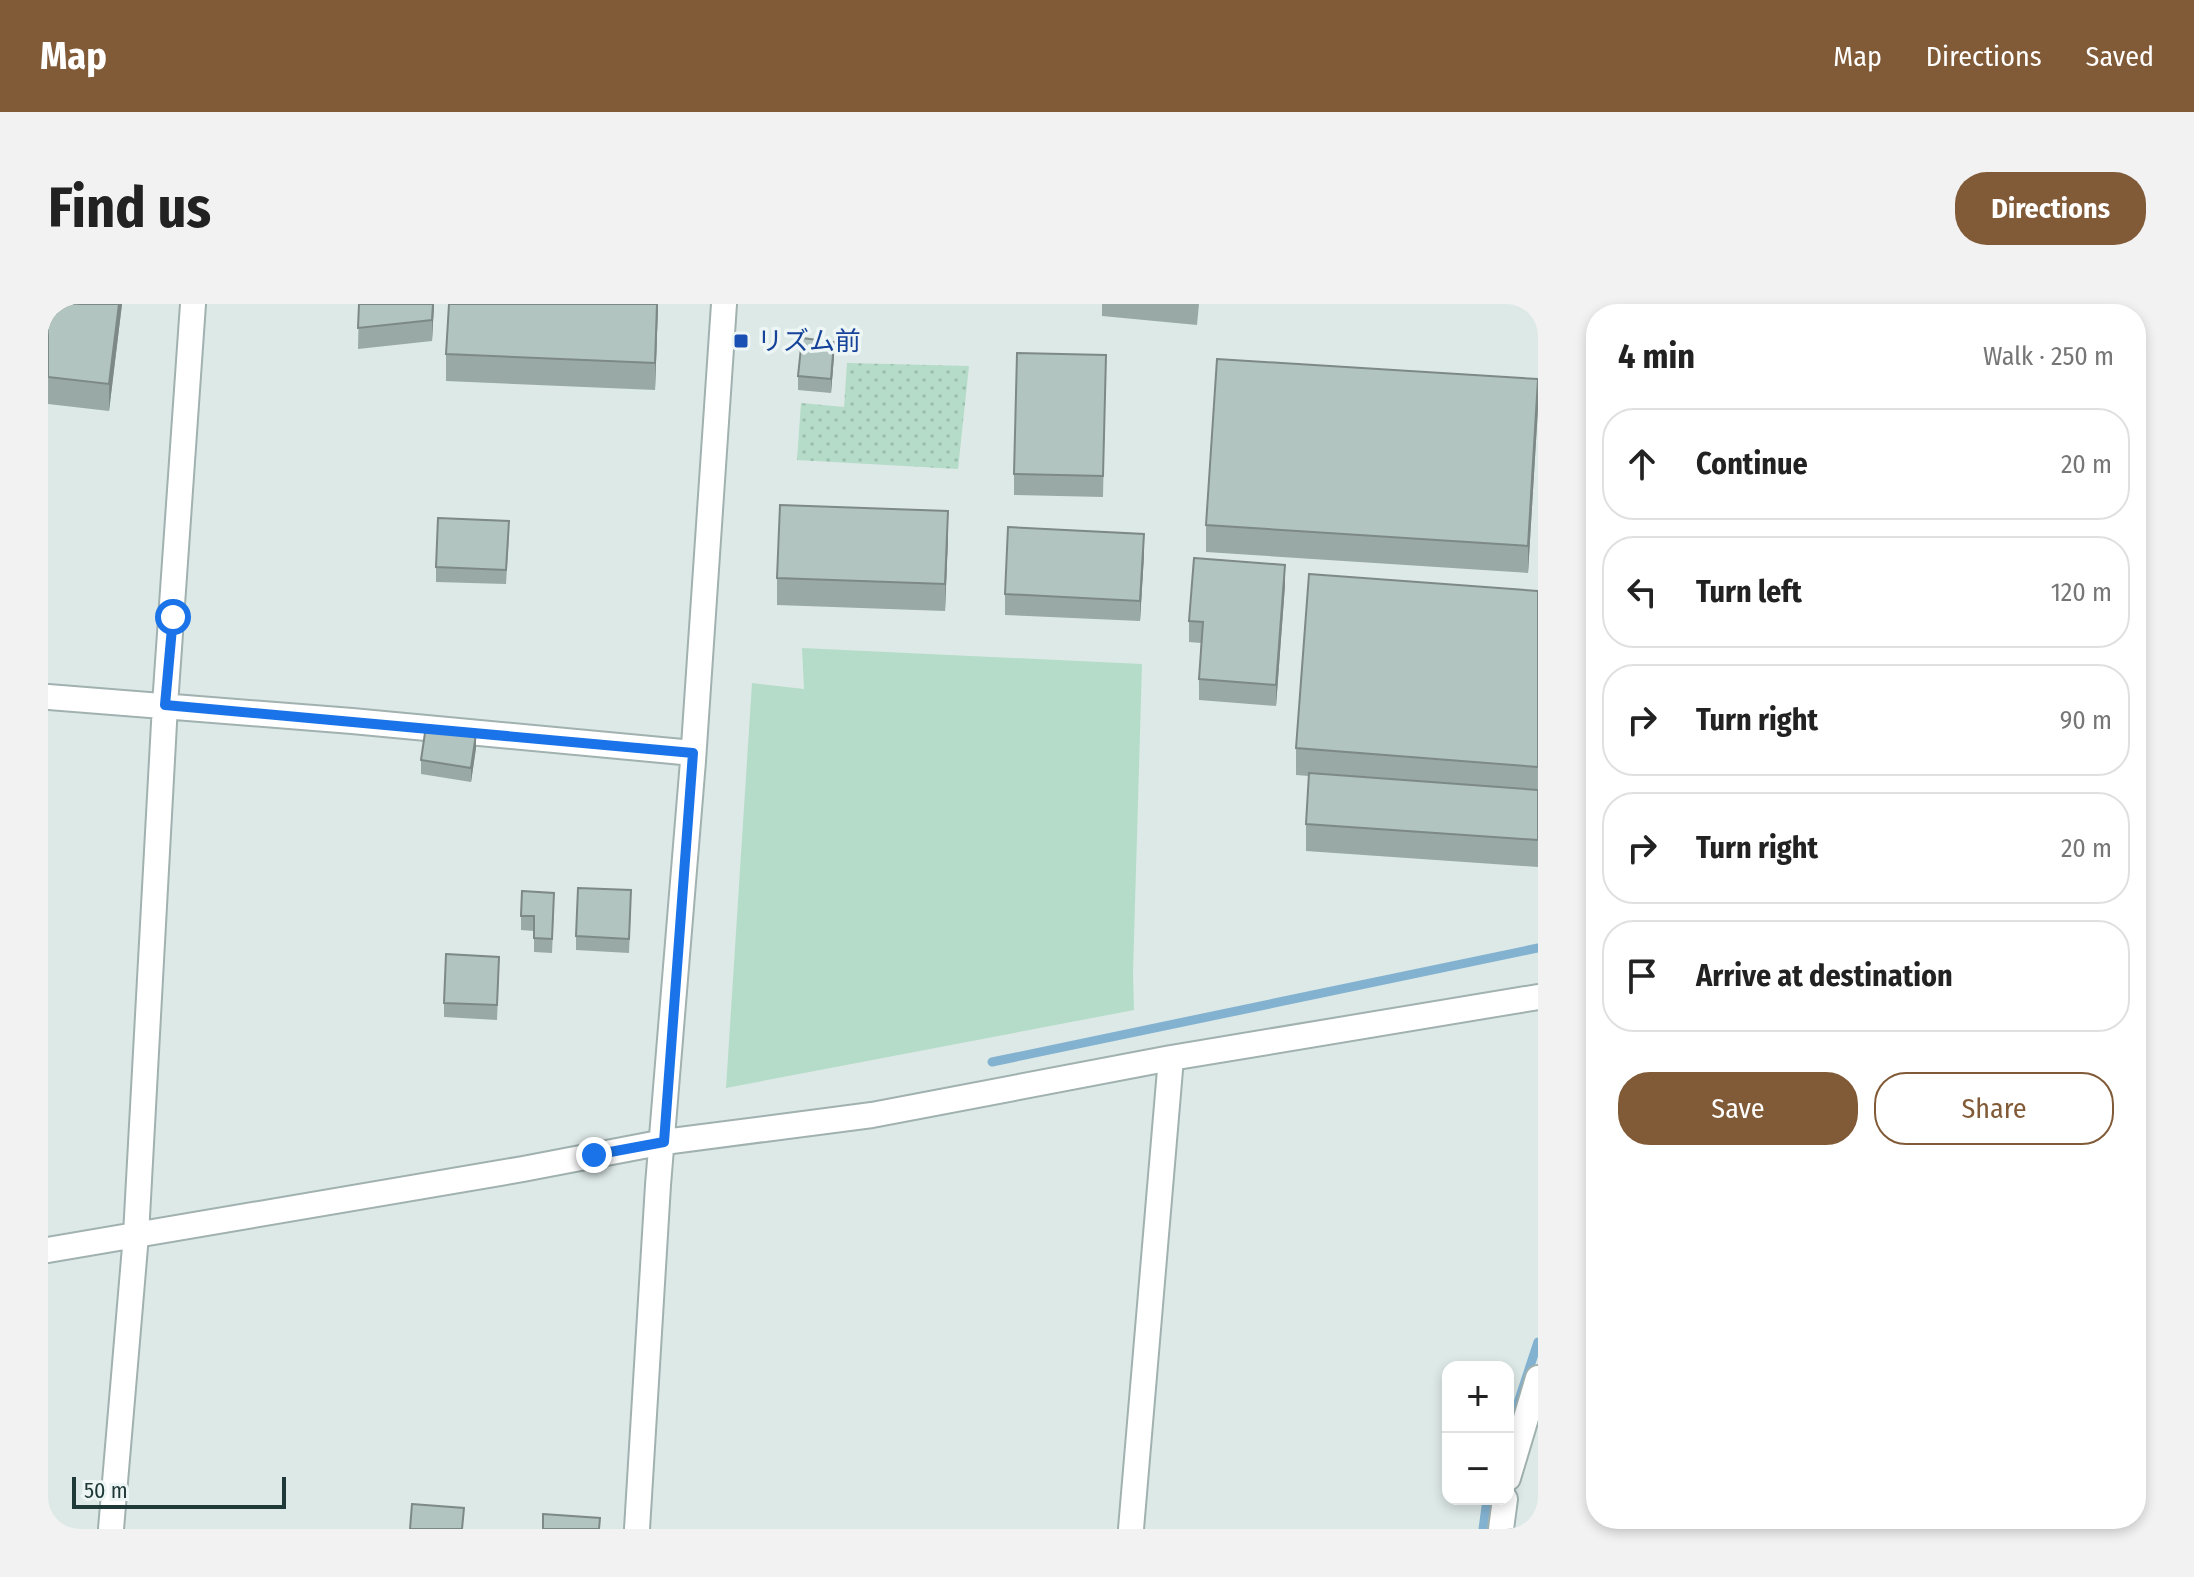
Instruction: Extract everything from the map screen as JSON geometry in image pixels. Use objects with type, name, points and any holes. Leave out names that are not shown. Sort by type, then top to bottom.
[{"type":"street","points":[[111,1529],[136,1235],[165,705],[193,304]]},
{"type":"street","points":[[637,1529],[658,1185],[664,1142],[724,304]]},
{"type":"street","points":[[48,697],[693,753]]},
{"type":"street","points":[[48,1250],[664,1142],[872,1115],[1171,1058],[1538,997]]},
{"type":"street","points":[[1131,1529],[1171,1058]]},
{"type":"street","points":[[1514,1458],[1538,1378]]},
{"type":"street","points":[[1501,1529],[1504,1505]]},
{"type":"green space","points":[[847,363],[969,366],[958,469],[797,460],[801,403],[844,407]]},
{"type":"green space","points":[[802,648],[1142,664],[1134,1010],[726,1088],[752,683],[804,689]]},
{"type":"building","points":[[48,304],[119,304],[109,384],[48,377]]},
{"type":"building","points":[[359,304],[433,304],[432,320],[358,328]]},
{"type":"building","points":[[449,304],[657,304],[655,363],[446,354]]},
{"type":"building","points":[[802,338],[834,342],[831,379],[798,376]]},
{"type":"building","points":[[1017,353],[1106,355],[1103,476],[1014,474]]},
{"type":"building","points":[[1217,359],[1538,379],[1528,546],[1206,525]]},
{"type":"building","points":[[780,505],[948,511],[945,584],[777,578]]},
{"type":"building","points":[[438,518],[509,521],[506,570],[436,567]]},
{"type":"building","points":[[1008,527],[1144,534],[1140,601],[1005,594]]},
{"type":"building","points":[[1194,558],[1285,565],[1276,685],[1199,679],[1203,622],[1189,621]]},
{"type":"building","points":[[1309,574],[1538,591],[1538,767],[1296,748]]},
{"type":"building","points":[[426,726],[476,734],[471,768],[421,760]]},
{"type":"building","points":[[1309,773],[1538,790],[1538,840],[1306,824]]},
{"type":"building","points":[[578,888],[631,890],[629,939],[576,936]]},
{"type":"building","points":[[522,891],[554,893],[552,939],[534,938],[534,916],[521,916]]},
{"type":"building","points":[[446,954],[499,957],[497,1005],[444,1003]]},
{"type":"building","points":[[412,1504],[464,1508],[462,1529],[410,1529]]},
{"type":"building","points":[[543,1514],[600,1518],[599,1529],[543,1529]]},
{"type":"waterway","points":[[992,1062],[1538,948]]},
{"type":"waterway","points":[[1514,1415],[1538,1342]]},
{"type":"waterway","points":[[1483,1529],[1486,1505]]},
{"type":"place","name":"リズム前","points":[[741,341]]},
{"type":"route","points":[[173,617],[165,705],[693,753],[664,1142],[594,1155]]}]
